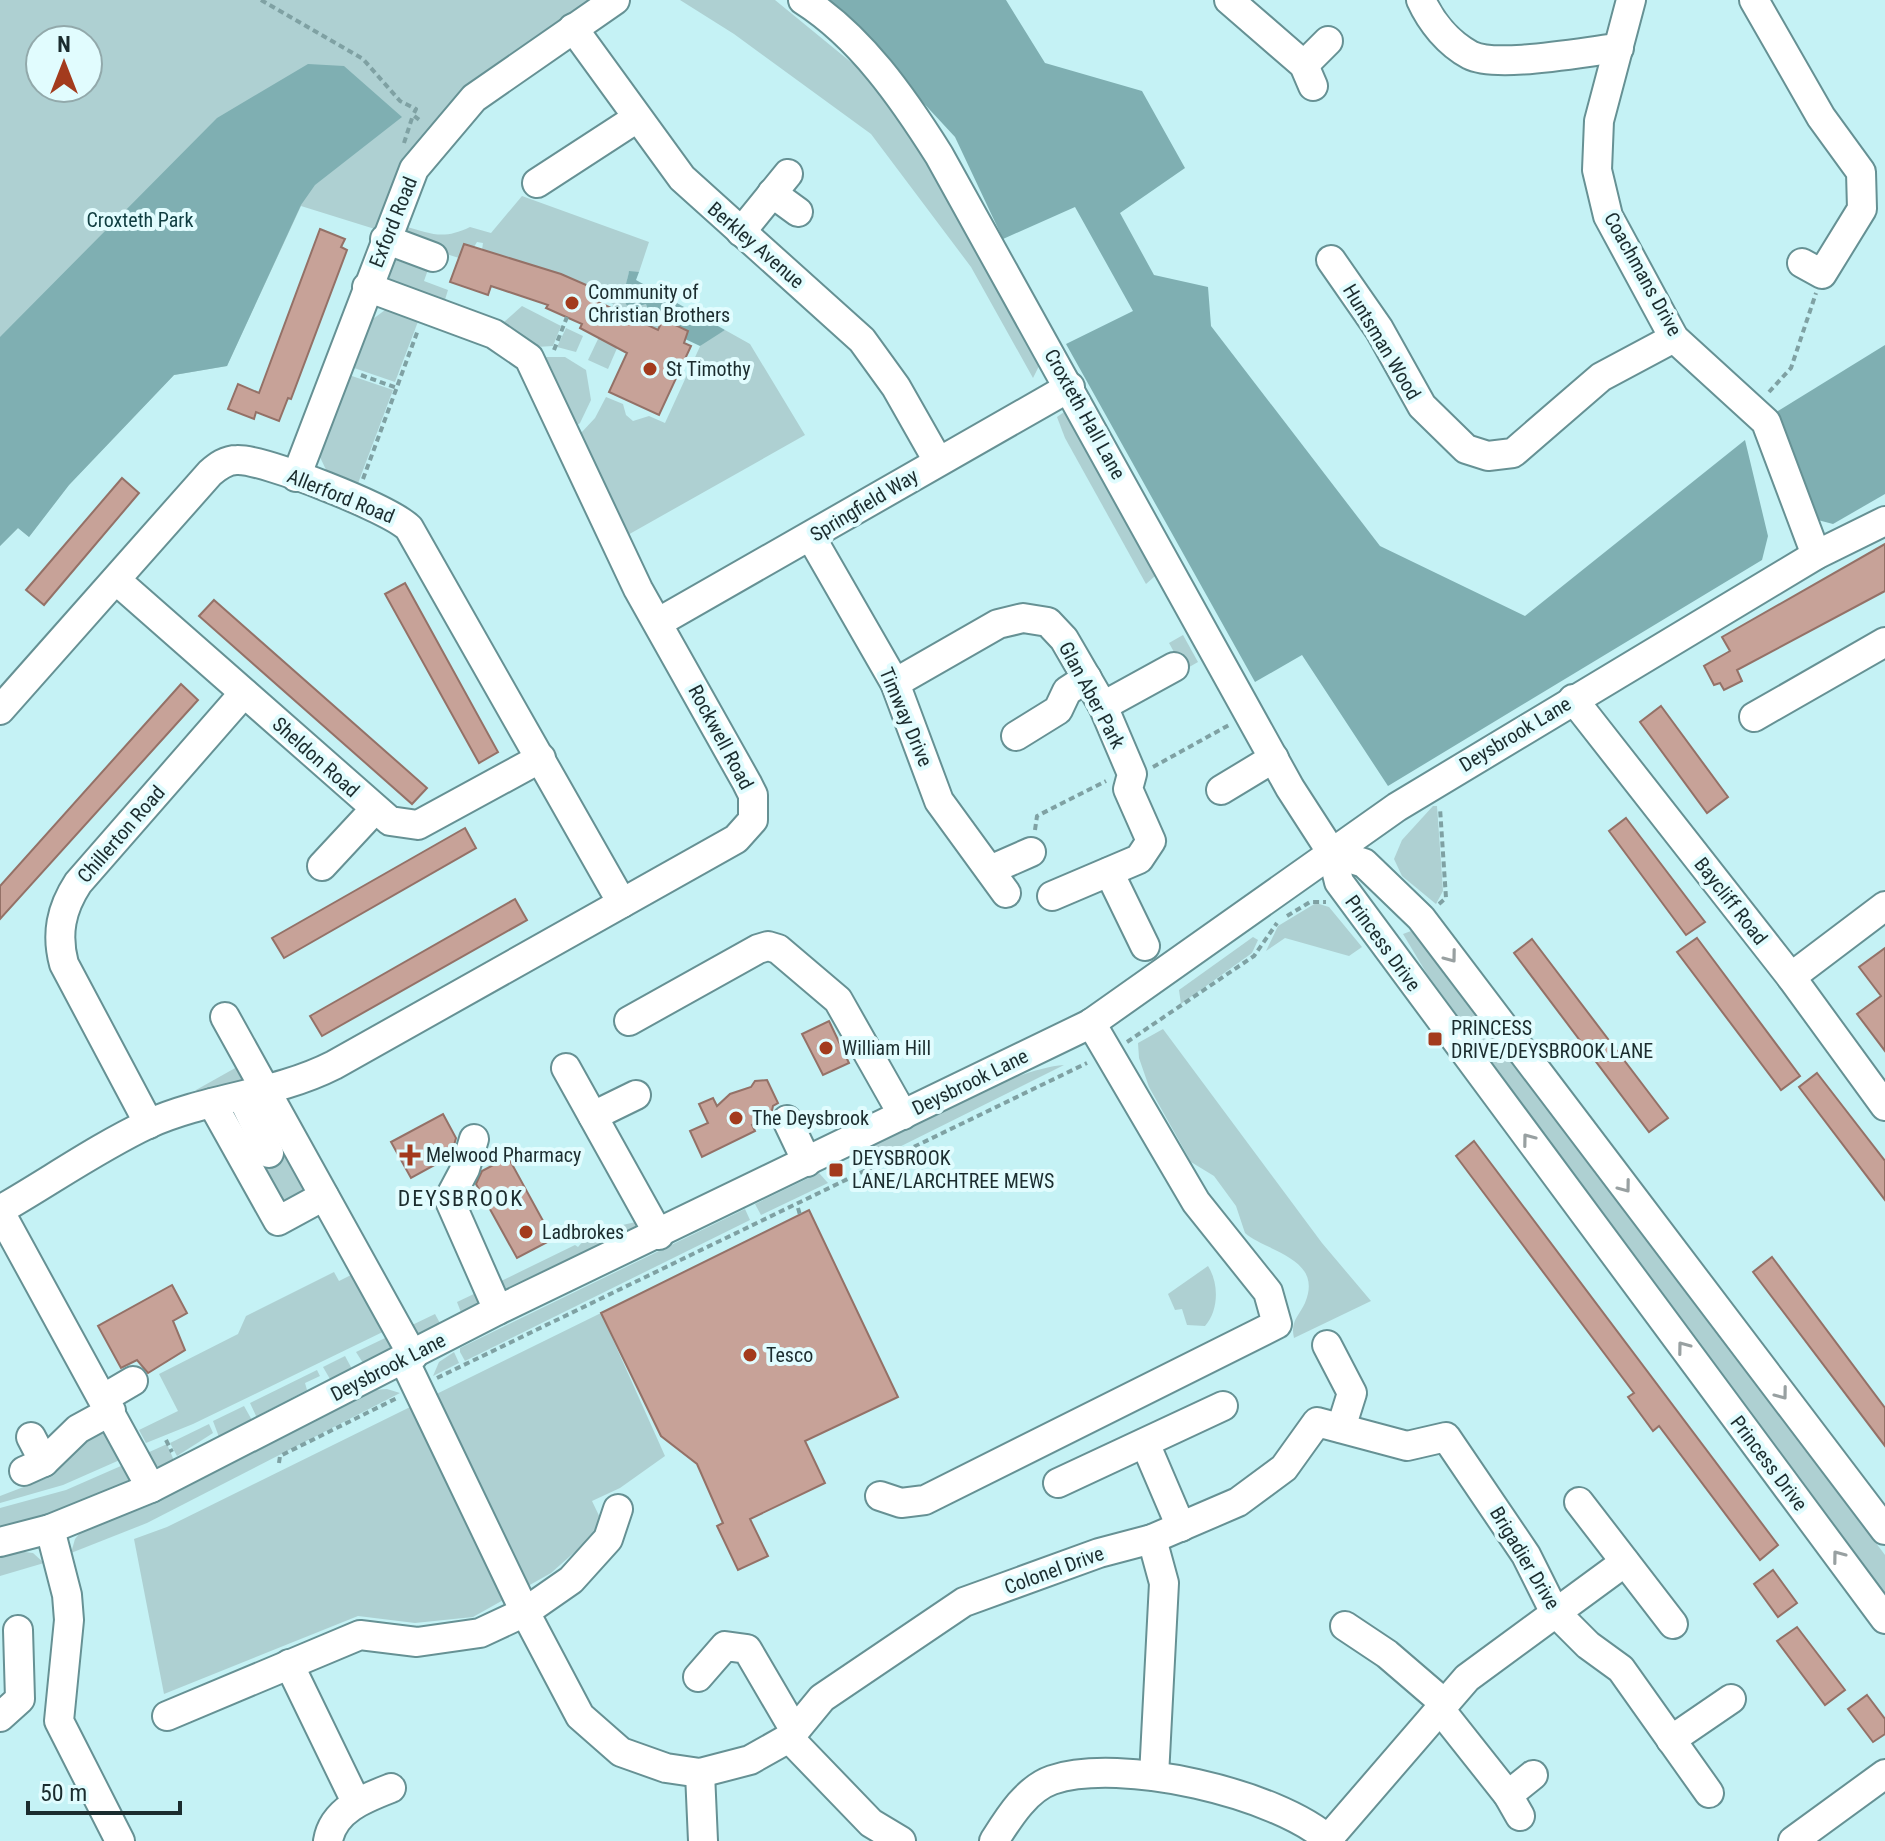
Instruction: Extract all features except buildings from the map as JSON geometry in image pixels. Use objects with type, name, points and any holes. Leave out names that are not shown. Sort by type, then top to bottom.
[{"type":"street","name":"Exford Road","points":[[296,477],[414,169],[440,135],[493,82],[615,0]]},
{"type":"street","name":"Croxteth Hall Lane","points":[[803,0],[822,12],[890,82],[917,120],[1070,387],[1274,758],[1332,853]]},
{"type":"street","points":[[1229,0],[1308,76],[1328,41]]},
{"type":"street","points":[[1421,0],[1432,24],[1472,56],[1524,60],[1619,48]]},
{"type":"street","name":"Coachmans Drive","points":[[1631,0],[1599,121],[1597,170],[1608,216],[1674,338],[1766,422],[1816,555]]},
{"type":"street","points":[[1754,0],[1821,117],[1861,172],[1862,209],[1812,269]]},
{"type":"street","name":"Berkley Avenue","points":[[573,28],[682,178],[862,340],[896,387],[938,461]]},
{"type":"street","points":[[537,183],[637,118]]},
{"type":"street","points":[[741,232],[780,184],[798,212]]},
{"type":"street","points":[[385,239],[433,257]]},
{"type":"street","name":"Huntsman Wood","points":[[1331,260],[1379,329],[1422,406],[1466,449],[1488,456],[1513,453],[1601,377],[1674,338]]},
{"type":"street","name":"Rockwell Road","points":[[0,1211],[149,1124],[212,1103],[254,1094],[334,1065],[736,839],[753,820],[753,795],[602,518],[529,358],[494,334],[367,287]]},
{"type":"street","name":"Springfield Way","points":[[659,622],[1070,387]]},
{"type":"street","name":"Allerford Road","points":[[0,710],[210,473],[226,462],[246,460],[401,520],[417,539],[622,903]]},
{"type":"street","name":"Deysbrook Lane","points":[[0,1542],[50,1529],[151,1488],[498,1310],[659,1235],[1091,1023],[1438,782],[1816,555],[1885,521]]},
{"type":"street","name":"Timway Drive","points":[[811,537],[895,683],[939,801],[968,845],[998,881],[1031,852]]},
{"type":"street","name":"Sheldon Road","points":[[116,580],[390,821],[418,825],[541,758]]},
{"type":"street","name":"Glan Aber Park","points":[[895,683],[998,624],[1023,618],[1048,622],[1057,629],[1103,706],[1131,771],[1128,789],[1151,841],[1139,859],[1109,872]]},
{"type":"street","points":[[1754,717],[1885,642]]},
{"type":"street","points":[[1103,706],[1174,667]]},
{"type":"street","points":[[1016,736],[1058,710],[1067,691],[1087,678]]},
{"type":"street","name":"Chillerton Road","points":[[149,1124],[64,964],[60,949],[63,914],[78,883],[244,693]]},
{"type":"street","name":"Baycliff Road","points":[[1573,699],[1791,977],[1885,1106]]},
{"type":"street","points":[[1221,790],[1274,758]]},
{"type":"street","points":[[322,866],[375,809]]},
{"type":"street","name":"Princess Drive","points":[[1332,853],[1364,863],[1421,918],[1885,1530]]},
{"type":"street","name":"Princess Drive","points":[[1332,853],[1339,882],[1382,942],[1885,1619]]},
{"type":"street","points":[[1052,896],[1109,872],[1145,946]]},
{"type":"street","points":[[1791,977],[1885,906]]},
{"type":"street","points":[[1382,942],[1383,931],[1393,916],[1412,914],[1421,918]]},
{"type":"street","points":[[629,1021],[758,949],[768,946],[778,949],[838,1000],[903,1115]]},
{"type":"street","points":[[225,1017],[254,1094],[269,1153]]},
{"type":"street","points":[[880,1496],[901,1503],[925,1500],[1277,1324],[1268,1292],[1196,1202],[1091,1023]]},
{"type":"street","points":[[566,1068],[659,1235]]},
{"type":"street","points":[[254,1094],[324,1196],[409,1358]]},
{"type":"street","points":[[593,1116],[636,1095]]},
{"type":"street","points":[[212,1103],[278,1221],[324,1196]]},
{"type":"street","points":[[787,1120],[807,1162]]},
{"type":"street","points":[[474,1139],[465,1169],[449,1199],[498,1310]]},
{"type":"street","points":[[0,1211],[151,1488]]},
{"type":"street","points":[[1327,1345],[1352,1393],[1329,1425]]},
{"type":"street","name":"Colonel Drive","points":[[409,1358],[418,1388],[525,1612],[580,1716],[621,1752],[666,1768],[700,1773],[750,1760],[792,1735],[822,1698],[964,1602],[1099,1553],[1152,1539],[1238,1502],[1284,1468],[1329,1425]]},
{"type":"street","points":[[31,1437],[34,1466],[133,1381]]},
{"type":"street","points":[[1058,1483],[1223,1406]]},
{"type":"street","name":"Brigadier Drive","points":[[1329,1425],[1407,1446],[1446,1437],[1526,1555],[1554,1611],[1588,1645],[1621,1669],[1709,1793]]},
{"type":"street","points":[[1145,1443],[1181,1527]]},
{"type":"street","points":[[1579,1502],[1673,1624]]},
{"type":"street","points":[[167,1716],[360,1635],[417,1642],[480,1633],[525,1612],[571,1580],[608,1539],[618,1509]]},
{"type":"street","points":[[50,1529],[67,1595],[69,1620],[59,1721],[120,1841]]},
{"type":"street","points":[[1152,1539],[1164,1583],[1154,1776]]},
{"type":"street","points":[[994,1841],[1013,1810],[1049,1781],[1093,1771],[1154,1776],[1235,1794],[1301,1820],[1329,1840],[1467,1678],[1554,1611],[1625,1562]]},
{"type":"street","points":[[1345,1626],[1387,1654],[1441,1705],[1514,1805],[1533,1775]]},
{"type":"street","points":[[10,1708],[18,1630]]},
{"type":"street","points":[[698,1677],[725,1646],[747,1649],[792,1735],[871,1823],[901,1841]]},
{"type":"street","points":[[289,1664],[356,1802]]},
{"type":"street","points":[[1671,1740],[1731,1699]]},
{"type":"street","points":[[700,1773],[703,1841]]},
{"type":"street","points":[[1793,1841],[1885,1774]]},
{"type":"street","points":[[328,1841],[330,1829],[356,1802],[391,1788]]},
{"type":"path","points":[[261,0],[324,40],[363,59],[400,101],[416,109],[413,115]]},
{"type":"path","points":[[1752,406],[1791,368],[1812,269]]},
{"type":"path","points":[[355,500],[426,309]]},
{"type":"path","points":[[554,350],[567,317]]},
{"type":"path","points":[[336,366],[397,388]]},
{"type":"path","points":[[1031,852],[1037,816],[1131,771],[1143,772],[1252,715]]},
{"type":"path","points":[[1421,918],[1446,898],[1438,782]]},
{"type":"path","points":[[1130,1041],[1132,1036],[1193,1001],[1254,956],[1277,923],[1310,902]]},
{"type":"path","points":[[279,1463],[280,1456],[1081,1066]]},
{"type":"path","points":[[798,1208],[800,1215]]},
{"type":"green space","name":"Croxteth Park","points":[[0,0],[598,0],[475,85],[378,230],[301,206],[227,366],[174,375],[69,485],[29,537],[18,528],[0,546]]},
{"type":"green space","points":[[680,0],[775,0],[874,81],[903,118],[1040,364],[1033,378],[971,267],[871,134],[734,34]]},
{"type":"green space","points":[[828,0],[1006,0],[1045,63],[1142,91],[1185,168],[1120,213],[1154,275],[1208,287],[1211,326],[1380,546],[1525,616],[1745,440],[1768,536],[1762,560],[1388,786],[1302,655],[1255,682],[1066,344],[1133,311],[1075,207],[1003,239],[955,137]]},
{"type":"green space","points":[[308,64],[344,66],[402,117],[315,185],[301,205],[227,366],[174,375],[69,485],[29,537],[18,528],[0,546],[0,337],[217,118]]},
{"type":"green space","points":[[522,196],[649,242],[639,272],[629,272],[625,290],[630,309],[646,304],[648,315],[663,319],[658,330],[612,309],[613,304],[598,297],[600,291],[561,274],[482,250],[483,243],[477,242],[474,247],[464,244],[459,258],[399,239],[404,226],[437,234],[470,227],[491,233]]},
{"type":"green space","points":[[390,249],[431,261],[424,281],[448,290],[443,306],[410,294],[392,281],[386,262]]},
{"type":"green space","points":[[629,271],[639,272],[636,280],[725,330],[700,346],[685,339],[688,331],[663,319],[650,319],[646,304],[630,309],[624,296]]},
{"type":"green space","points":[[522,306],[561,326],[553,346],[536,347],[504,322]]},
{"type":"green space","points":[[385,310],[419,319],[395,382],[354,368],[369,322]]},
{"type":"green space","points":[[566,328],[583,336],[576,352],[557,347]]},
{"type":"green space","points":[[725,330],[750,344],[805,435],[626,536],[581,433],[595,418],[606,397],[623,404],[626,415],[633,421],[649,416],[665,423],[702,342]]},
{"type":"green space","points":[[599,337],[621,339],[608,369],[588,360]]},
{"type":"green space","points":[[1885,345],[1885,494],[1833,524],[1814,519],[1773,414]]},
{"type":"green space","points":[[546,357],[565,357],[586,370],[591,400],[577,425]]},
{"type":"green space","points":[[349,375],[393,390],[357,486],[328,474],[319,455]]},
{"type":"green space","points":[[1064,412],[1154,570],[1155,576],[1146,584],[1065,438],[1057,417]]},
{"type":"green space","points":[[1183,635],[1198,662],[1184,670],[1169,643]]},
{"type":"green space","points":[[1433,806],[1437,806],[1443,891],[1436,904],[1402,876],[1394,859],[1402,840]]},
{"type":"green space","points":[[1316,903],[1329,907],[1362,947],[1349,956],[1285,938],[1266,951],[1278,926]]},
{"type":"green space","points":[[1411,931],[1430,947],[1885,1555],[1885,1597],[1427,974],[1403,934]]},
{"type":"green space","points":[[1253,937],[1258,940],[1252,953],[1181,1004],[1179,990]]},
{"type":"green space","points":[[1163,1029],[1322,1243],[1371,1301],[1294,1338],[1294,1323],[1309,1288],[1307,1276],[1290,1258],[1245,1233],[1236,1206],[1214,1176],[1191,1162],[1149,1087],[1139,1058],[1138,1043]]},
{"type":"green space","points":[[1064,1065],[857,1168],[851,1157],[986,1089],[1041,1069]]},
{"type":"green space","points":[[237,1067],[244,1080],[196,1090]]},
{"type":"green space","points":[[294,1150],[320,1194],[281,1217],[254,1172]]},
{"type":"green space","points":[[819,1173],[828,1183],[761,1215],[755,1204]]},
{"type":"green space","points":[[745,1209],[750,1220],[465,1361],[460,1352],[460,1348]]},
{"type":"green space","points":[[330,1214],[393,1327],[193,1424],[146,1443],[139,1430],[178,1411],[159,1374],[238,1334],[246,1316],[334,1272],[339,1281],[351,1275],[320,1219]]},
{"type":"green space","points":[[643,1220],[642,1225],[506,1291],[497,1283],[575,1245],[578,1247],[591,1236]]},
{"type":"green space","points":[[1208,1266],[1216,1288],[1213,1312],[1205,1326],[1187,1325],[1182,1309],[1175,1310],[1168,1294]]},
{"type":"green space","points":[[476,1293],[481,1297],[478,1307],[462,1315],[457,1302]]},
{"type":"green space","points":[[601,1313],[665,1456],[620,1488],[592,1501],[604,1526],[551,1573],[473,1617],[415,1623],[358,1616],[164,1694],[134,1539],[167,1527]]},
{"type":"green space","points":[[435,1314],[441,1325],[363,1363],[356,1352]]},
{"type":"green space","points":[[454,1352],[459,1363],[433,1376],[439,1362]]},
{"type":"green space","points":[[345,1356],[352,1369],[330,1379],[323,1367]]},
{"type":"green space","points":[[317,1370],[320,1376],[305,1383],[307,1390],[263,1413],[264,1419],[257,1418],[250,1403]]},
{"type":"green space","points":[[387,1389],[400,1393],[147,1523],[71,1553],[75,1539],[84,1528],[375,1390]]},
{"type":"green space","points":[[244,1406],[253,1422],[223,1440],[213,1421]]},
{"type":"green space","points":[[209,1424],[213,1433],[177,1456],[170,1443]]},
{"type":"green space","points":[[100,1433],[107,1434],[122,1459],[63,1485],[0,1503],[0,1496],[47,1478],[88,1439]]},
{"type":"green space","points":[[167,1444],[175,1463],[159,1467],[148,1461],[152,1458],[145,1454]]},
{"type":"green space","points":[[130,1462],[133,1469],[125,1486],[0,1532],[0,1508],[66,1490]]},
{"type":"green space","points":[[17,1551],[33,1553],[44,1563],[0,1576],[0,1556]]},
{"type":"place","name":"Community of Christian Brothers","points":[[572,303]]},
{"type":"place","name":"St Timothy","points":[[650,369]]},
{"type":"place","name":"PRINCESS DRIVE/DEYSBROOK LANE","points":[[1435,1039]]},
{"type":"place","name":"William Hill","points":[[826,1048]]},
{"type":"place","name":"The Deysbrook","points":[[736,1118]]},
{"type":"place","name":"Melwood Pharmacy","points":[[410,1155]]},
{"type":"place","name":"DEYSBROOK LANE/LARCHTREE MEWS","points":[[836,1170]]},
{"type":"place","name":"Ladbrokes","points":[[526,1232]]},
{"type":"place","name":"Tesco","points":[[750,1355]]},
{"type":"district","name":"DEYSBROOK","points":[[461,1198]]}]
